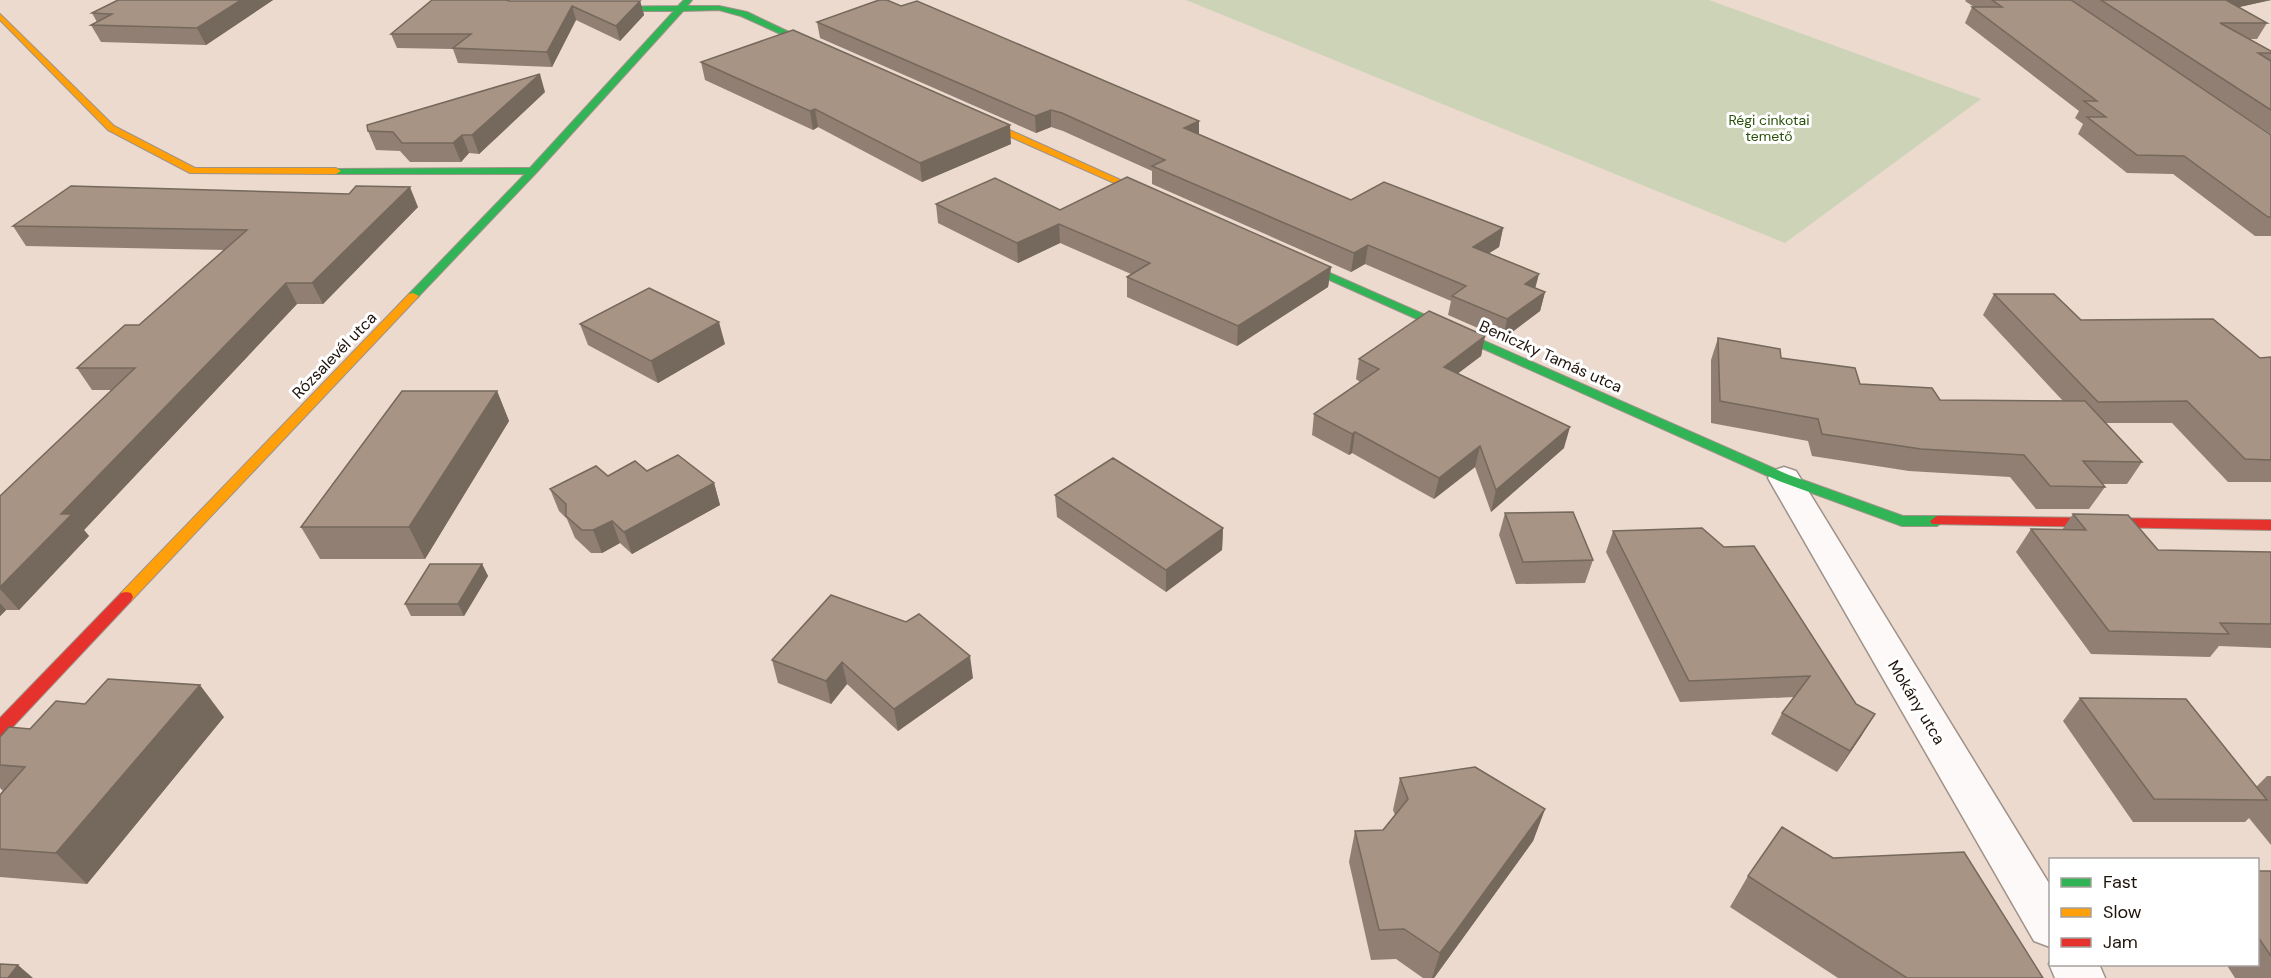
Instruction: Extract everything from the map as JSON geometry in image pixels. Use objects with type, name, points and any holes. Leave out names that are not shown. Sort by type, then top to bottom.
[{"type":"street","points":[[586,9],[686,3],[719,8],[744,14],[837,57]]},
{"type":"street","name":"Rózsalevél utca","points":[[0,729],[533,171],[686,3]]},
{"type":"street","points":[[0,15],[111,128],[193,171],[533,171]]},
{"type":"street","points":[[957,110],[1175,207]]},
{"type":"street","name":"Beniczky Tamás utca","points":[[1273,250],[1784,478],[1902,521],[2271,525]]},
{"type":"street","name":"Mokány utca","points":[[1784,478],[2049,924]]},
{"type":"green space","name":"Régi cinkotai temető","points":[[1186,0],[1709,0],[1981,99],[1785,243]]},
{"type":"building","points":[[118,0],[241,0],[197,28],[91,25],[112,14],[92,13]]},
{"type":"building","points":[[432,0],[640,1],[616,26],[572,6],[547,52],[453,48],[471,34],[391,34]]},
{"type":"building","points":[[879,0],[887,0],[901,6],[917,1],[1199,121],[1184,128],[1351,200],[1384,182],[1503,228],[1473,247],[1539,274],[1525,284],[1545,292],[1507,319],[1452,296],[1466,286],[1368,245],[1354,253],[1152,166],[1165,160],[1062,113],[1051,110],[1035,116],[817,22]]},
{"type":"building","points":[[1992,0],[2071,0],[2271,135],[2271,217],[2184,156],[2137,155],[2087,117],[2106,117],[2084,101],[2097,101],[1972,7],[2002,7]]},
{"type":"building","points":[[2101,0],[2226,0],[2267,23],[2220,23],[2271,51],[2271,53],[2258,53],[2271,61],[2271,110]]},
{"type":"building","points":[[793,30],[1010,125],[920,163],[815,109],[810,111],[701,62]]},
{"type":"building","points":[[540,74],[472,135],[462,135],[453,143],[402,143],[393,132],[368,131],[367,125]]},
{"type":"building","points":[[1127,177],[1331,267],[1238,326],[1127,277],[1150,263],[1059,224],[1017,243],[936,204],[995,178],[1060,210]]},
{"type":"building","points":[[71,186],[349,194],[356,186],[410,187],[312,283],[286,283],[61,514],[72,514],[0,587],[0,496],[135,368],[77,368],[125,325],[139,325],[247,230],[13,226]]},
{"type":"building","points":[[649,288],[719,322],[651,361],[580,324]]},
{"type":"building","points":[[1994,294],[2054,294],[2081,320],[2213,319],[2260,358],[2271,357],[2271,460],[2245,459],[2187,401],[2098,402]]},
{"type":"building","points":[[1429,311],[1485,336],[1444,367],[1570,427],[1496,490],[1480,446],[1439,478],[1355,432],[1352,434],[1314,414],[1379,369],[1359,359]]},
{"type":"building","points":[[1718,338],[1780,349],[1781,358],[1855,368],[1860,384],[1932,388],[1940,400],[2085,401],[2142,462],[2083,461],[2105,487],[2050,486],[2024,455],[1921,449],[1822,434],[1818,419],[1720,401]]},
{"type":"building","points":[[402,391],[497,391],[409,527],[301,527]]},
{"type":"building","points":[[678,455],[714,483],[624,532],[612,521],[593,530],[582,530],[566,516],[566,504],[550,489],[596,466],[608,476],[635,461],[647,471]]},
{"type":"building","points":[[1113,458],[1223,528],[1166,570],[1055,495]]},
{"type":"building","points":[[1573,512],[1593,560],[1523,562],[1505,513]]},
{"type":"building","points":[[2073,514],[2128,515],[2158,550],[2271,552],[2271,624],[2220,623],[2229,634],[2109,631],[2031,529],[2086,530]]},
{"type":"building","points":[[1702,528],[1724,547],[1754,546],[1856,704],[1875,714],[1850,751],[1782,713],[1810,676],[1689,681],[1613,531]]},
{"type":"building","points":[[430,564],[482,564],[458,604],[405,604]]},
{"type":"building","points":[[831,595],[906,622],[919,614],[970,656],[894,709],[842,662],[826,681],[772,660]]},
{"type":"building","points":[[108,679],[200,685],[56,853],[0,849],[0,795],[25,767],[0,765],[0,737],[9,727],[30,729],[56,701],[85,704]]},
{"type":"building","points":[[2080,698],[2186,699],[2267,800],[2154,799]]},
{"type":"building","points":[[1475,767],[1545,809],[1440,953],[1404,929],[1379,930],[1355,831],[1383,830],[1408,799],[1400,778]]},
{"type":"building","points":[[1782,827],[1833,858],[1964,852],[2043,978],[1907,978],[1748,876]]},
{"type":"building","points":[[2259,871],[2271,871],[2271,956],[2259,938]]},
{"type":"building","points":[[0,964],[18,965],[8,978],[0,978]]},
{"type":"traffic: fast","points":[[413,296],[533,171],[688,0]]},
{"type":"traffic: fast","points":[[598,9],[719,8],[744,14],[825,51]]},
{"type":"traffic: fast","points":[[336,171],[533,171]]},
{"type":"traffic: fast","points":[[1289,258],[1784,478],[1902,521],[1937,521]]},
{"type":"traffic: slow","points":[[0,16],[111,128],[193,171],[336,171]]},
{"type":"traffic: slow","points":[[971,116],[1160,200]]},
{"type":"traffic: slow","points":[[126,597],[413,296]]},
{"type":"traffic: jam","points":[[1937,521],[2271,525]]},
{"type":"traffic: jam","points":[[0,729],[126,597]]}]
